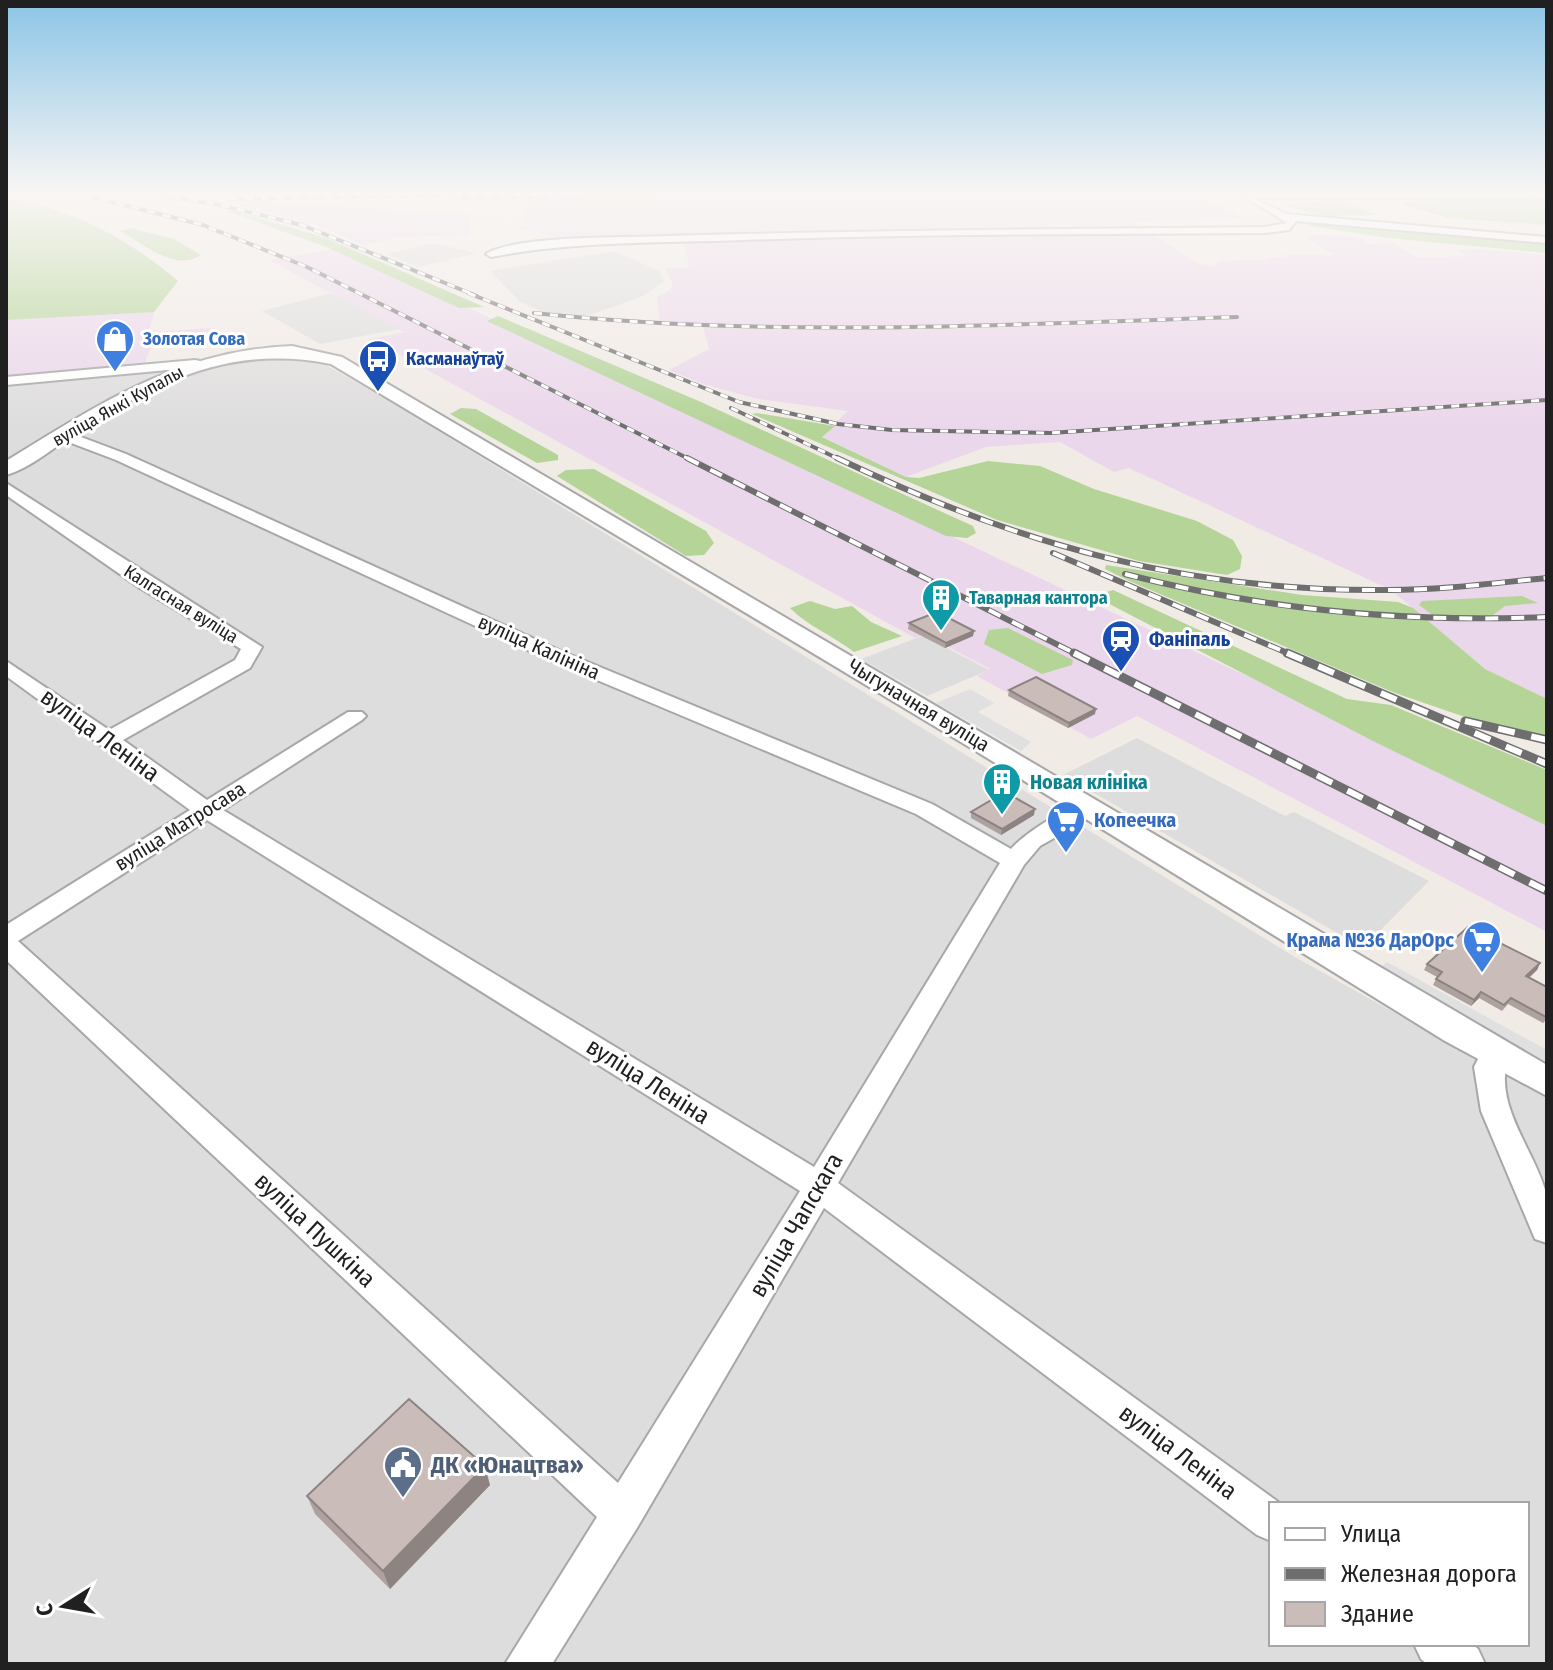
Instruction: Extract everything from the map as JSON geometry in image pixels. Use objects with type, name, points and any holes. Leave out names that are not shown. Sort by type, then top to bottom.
[{"type":"street","name":"вуліца Янкі Купалы","points":[[6,469],[195,364],[276,352],[329,358]]},
{"type":"street","name":"Чыгуначная вуліца","points":[[329,358],[651,545],[1547,1082]]},
{"type":"street","points":[[6,381],[195,364]]},
{"type":"street","name":"вуліца Калініна","points":[[63,435],[121,457],[554,655],[924,809],[1014,861]]},
{"type":"street","name":"Калгасная вуліца","points":[[6,488],[146,584],[252,647],[243,664],[107,740]]},
{"type":"street","name":"вуліца Леніна","points":[[6,667],[206,810],[817,1185],[1269,1520]]},
{"type":"street","name":"вуліца Матросава","points":[[6,937],[355,716]]},
{"type":"street","name":"вуліца Чапскага","points":[[527,1664],[750,1306],[817,1185],[1014,861],[1031,841],[1088,809]]},
{"type":"street","name":"вуліца Пушкіна","points":[[6,945],[623,1514]]},
{"type":"street","points":[[1495,1053],[1488,1060],[1486,1071],[1492,1102],[1547,1229]]},
{"type":"street","points":[[1439,1646],[1463,1664]]},
{"type":"shaded area","points":[[293,273],[395,273],[1547,818],[1547,932],[1137,716],[1091,739],[977,676],[990,669],[924,634],[915,638],[371,339],[404,332]]},
{"type":"shaded area","points":[[492,273],[661,273],[664,281],[641,297],[581,318],[541,311],[520,302]]},
{"type":"shaded area","points":[[667,273],[1547,273],[1547,699],[1485,669],[1391,590],[1129,468],[1114,472],[1060,442],[986,447],[906,477],[821,436],[848,411],[758,399],[703,384],[669,370],[709,349],[702,323],[660,323],[657,297],[670,290],[673,283]]},
{"type":"shaded area","points":[[331,293],[400,329],[320,344],[262,311]]},
{"type":"shaded area","points":[[154,312],[149,332],[211,328],[204,340],[152,345],[144,364],[6,376],[6,320]]},
{"type":"shaded area","points":[[291,356],[321,362],[1295,957],[1547,1098],[1547,1664],[6,1664],[6,383],[166,369],[184,372],[222,361]]},
{"type":"shaded area","points":[[922,636],[989,670],[927,696],[861,659]]},
{"type":"shaded area","points":[[970,689],[994,703],[978,712],[1031,742],[1021,751],[936,703]]},
{"type":"shaded area","points":[[1137,738],[1285,816],[1294,812],[1429,881],[1363,948],[1063,775]]},
{"type":"shaded area","points":[[1387,962],[1547,1050],[1547,1059],[1541,1066],[1374,973]]},
{"type":"green space","points":[[6,273],[168,273],[178,281],[154,312],[6,320]]},
{"type":"green space","points":[[383,273],[406,273],[484,307],[459,308]]},
{"type":"green space","points":[[498,316],[701,402],[973,526],[976,533],[967,538],[946,536],[487,321]]},
{"type":"green space","points":[[461,408],[476,409],[558,455],[558,460],[537,463],[450,414]]},
{"type":"green space","points":[[752,414],[835,426],[822,437],[906,477],[919,478],[988,461],[1040,466],[1094,489],[1197,521],[1233,540],[1242,556],[1240,569],[1227,575],[1139,561],[997,520]]},
{"type":"green space","points":[[594,469],[706,531],[714,543],[704,555],[686,556],[557,476],[566,470]]},
{"type":"green space","points":[[1106,565],[1302,595],[1398,602],[1413,608],[1485,669],[1547,699],[1547,736],[1465,717],[1395,693],[1129,581],[1105,569]]},
{"type":"green space","points":[[1113,590],[1347,699],[1391,705],[1547,770],[1547,826],[1375,742],[1094,596]]},
{"type":"green space","points":[[1522,596],[1538,603],[1505,606],[1493,615],[1434,616],[1419,605],[1422,601]]},
{"type":"green space","points":[[810,601],[835,609],[852,606],[871,622],[902,636],[854,652],[790,608]]},
{"type":"green space","points":[[1008,628],[1073,660],[1072,665],[1042,674],[984,644],[989,630]]},
{"type":"building","name":"Таварная кантора","points":[[937,612],[974,631],[946,643],[909,623]]},
{"type":"building","points":[[1036,677],[1096,709],[1069,723],[1009,690]]},
{"type":"building","name":"Новая клініка","points":[[1005,792],[1035,809],[1002,829],[971,812]]},
{"type":"building","name":"Крама №36 ДарОрс","points":[[1468,927],[1540,963],[1526,976],[1547,987],[1546,1017],[1511,998],[1504,1005],[1481,992],[1474,1000],[1436,979],[1442,972],[1427,964]]},
{"type":"building","name":"ДК «Юнацтва»","points":[[409,1399],[485,1466],[383,1571],[307,1496]]},
{"type":"railway","points":[[319,273],[691,460]]},
{"type":"railway","points":[[420,273],[477,296]]},
{"type":"railway","points":[[468,293],[739,402],[838,424],[892,430],[1050,433],[1547,400]]},
{"type":"railway","points":[[534,313],[622,321],[797,327],[973,326],[1237,317]]},
{"type":"railway","points":[[731,408],[841,460]]},
{"type":"railway","points":[[687,458],[1078,655]]},
{"type":"railway","points":[[837,458],[971,516],[1038,539],[1173,572],[1314,588],[1389,590],[1449,588],[1547,578]]},
{"type":"railway","points":[[1053,553],[1292,655]]},
{"type":"railway","points":[[1125,574],[1230,597],[1334,611],[1440,618],[1547,617]]},
{"type":"railway","points":[[1074,653],[1547,891]]},
{"type":"railway","points":[[1287,653],[1547,764]]},
{"type":"railway","points":[[1465,721],[1547,740]]},
{"type":"place","name":"Золотая Сова","points":[[115,373]]},
{"type":"place","name":"Касманаўтаў","points":[[378,393]]},
{"type":"place","name":"Таварная кантора","points":[[941,632]]},
{"type":"place","name":"Фаніпаль","points":[[1121,673]]},
{"type":"place","name":"Новая клініка","points":[[1002,816]]},
{"type":"place","name":"Копеечка","points":[[1066,854]]},
{"type":"place","name":"Крама №36 ДарОрс","points":[[1482,974]]},
{"type":"place","name":"ДК «Юнацтва»","points":[[403,1499]]}]
